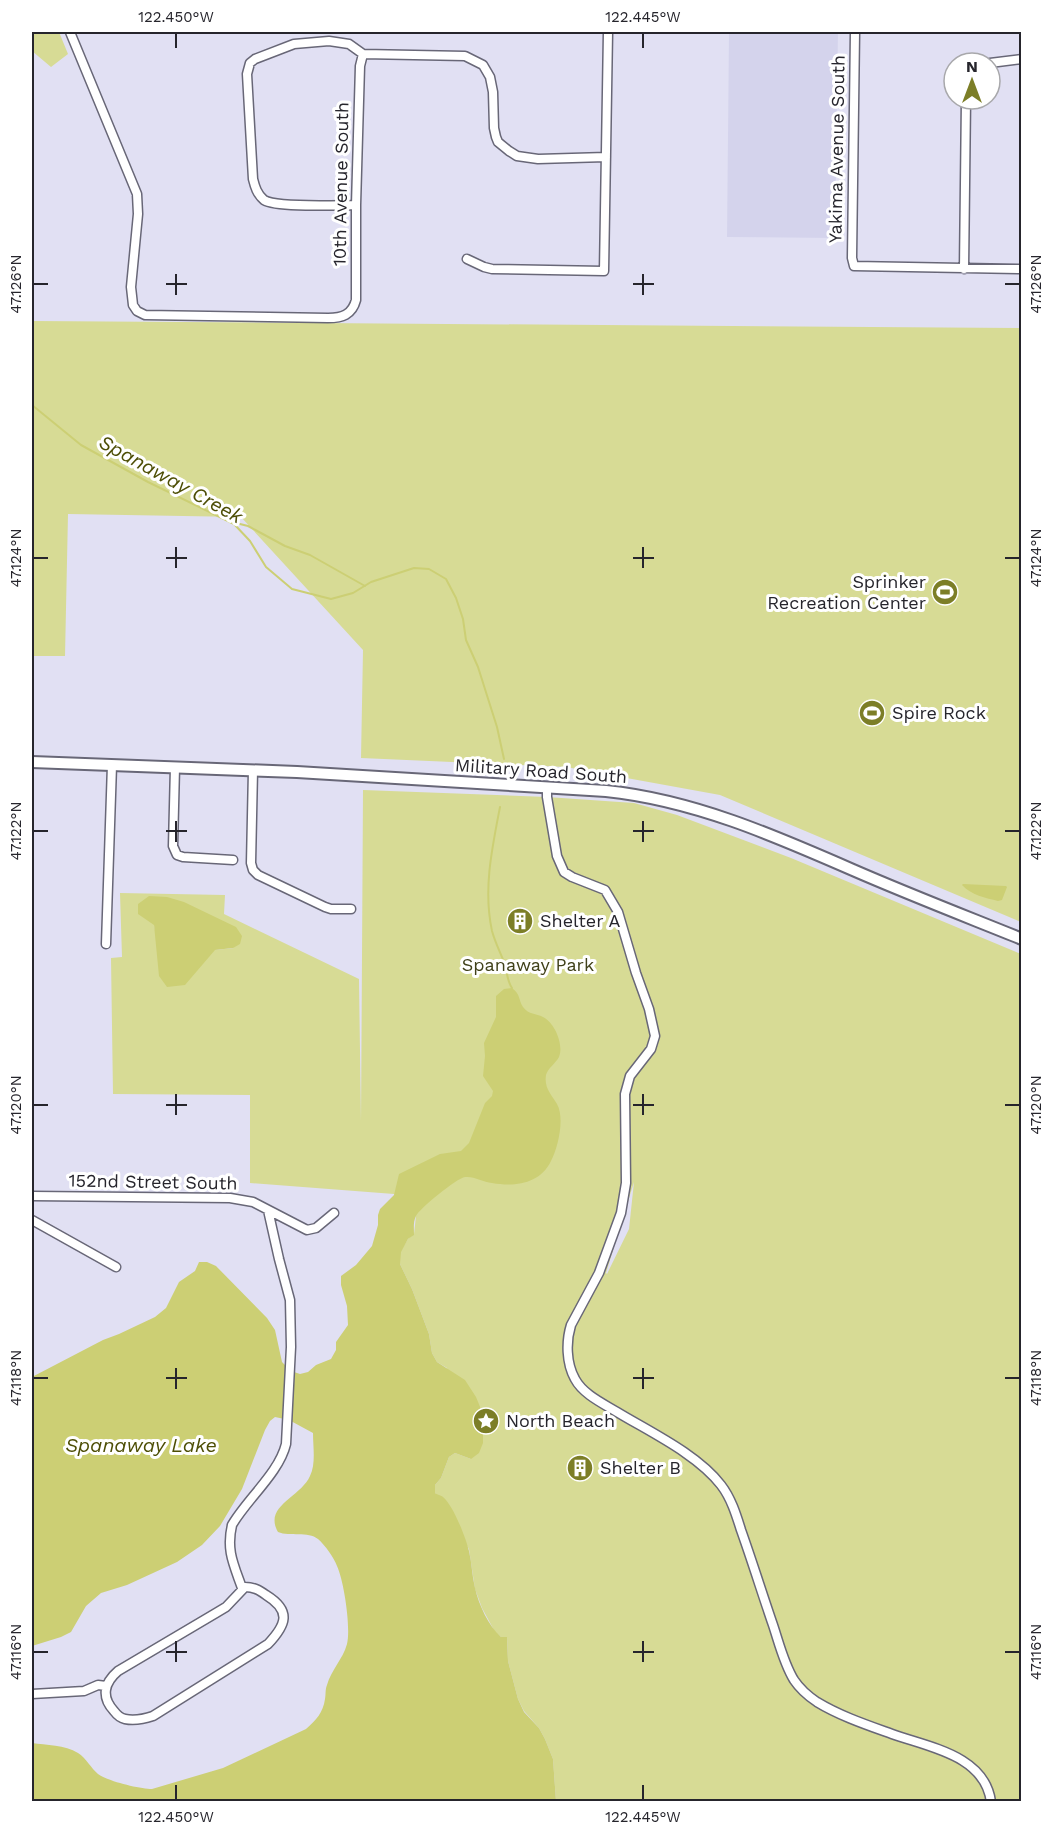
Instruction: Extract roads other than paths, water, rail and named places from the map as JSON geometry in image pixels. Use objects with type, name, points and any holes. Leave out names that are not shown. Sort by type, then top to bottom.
[{"type":"main road","name":"Military Road South","points":[[32,762],[297,772],[624,793],[693,807],[768,834],[1022,939]]},
{"type":"street","name":"10th Avenue South","points":[[70,32],[137,194],[138,214],[131,287],[133,305],[137,311],[145,315],[328,318],[342,317],[349,313],[356,300],[356,206],[360,66],[363,54]]},
{"type":"street","points":[[467,259],[492,269],[604,271],[608,32]]},
{"type":"street","name":"Yakima Avenue South","points":[[855,32],[852,258],[854,266],[964,269]]},
{"type":"street","points":[[356,206],[279,204],[266,201],[255,188],[248,74],[250,63],[255,58],[305,42],[337,41],[349,44],[363,54],[450,55],[471,58],[483,65],[490,77],[494,92],[496,136],[498,142],[509,152],[517,156],[537,159],[606,157]]},
{"type":"street","points":[[1002,62],[1022,59]]},
{"type":"street","points":[[966,111],[964,269],[1022,269]]},
{"type":"street","points":[[106,944],[112,765]]},
{"type":"street","points":[[175,767],[172,846],[177,855],[233,860]]},
{"type":"street","points":[[253,770],[251,863],[253,870],[258,875],[325,907],[351,909]]},
{"type":"street","points":[[547,788],[559,862],[567,875],[605,891],[612,900],[618,912],[649,1009],[655,1036],[651,1049],[630,1076],[625,1094],[627,1183],[621,1213],[598,1273],[569,1332],[568,1353],[574,1378],[590,1396],[702,1466],[722,1486],[734,1510],[788,1667],[795,1682],[806,1694],[841,1714],[892,1735],[947,1752],[959,1759],[982,1778],[990,1793],[991,1802]]},
{"type":"street","name":"152nd Street South","points":[[32,1196],[230,1198],[253,1202],[307,1230],[316,1228],[334,1213]]},
{"type":"street","points":[[242,1588],[230,1554],[232,1525],[282,1456],[286,1444],[291,1347],[290,1300],[268,1210]]},
{"type":"street","points":[[32,1220],[116,1267]]},
{"type":"street","points":[[242,1588],[256,1588],[277,1601],[283,1610],[284,1618],[281,1628],[268,1644],[153,1716],[143,1719],[125,1719],[115,1713],[106,1701],[105,1695],[110,1678],[226,1607],[242,1588]]},
{"type":"street","points":[[32,1694],[84,1691],[98,1685],[106,1686]]},
{"type":"water","points":[[963,884],[1007,887],[1002,900],[998,901],[974,894]]},
{"type":"water","points":[[149,896],[167,897],[184,902],[236,927],[242,936],[240,944],[233,948],[215,950],[185,985],[167,987],[159,976],[154,925],[138,914],[138,904]]},
{"type":"water","name":"Spanaway Lake","points":[[512,988],[525,1010],[543,1017],[551,1024],[559,1041],[559,1057],[546,1075],[548,1091],[557,1104],[560,1117],[560,1133],[554,1155],[540,1175],[526,1182],[501,1184],[465,1177],[454,1183],[416,1216],[414,1235],[408,1239],[401,1252],[400,1264],[429,1334],[432,1353],[437,1362],[465,1380],[483,1414],[483,1443],[479,1453],[471,1459],[455,1453],[449,1457],[441,1478],[435,1485],[435,1493],[447,1501],[462,1530],[469,1551],[477,1594],[485,1614],[501,1637],[507,1637],[508,1661],[518,1699],[524,1712],[539,1728],[553,1759],[556,1801],[32,1801],[32,1743],[73,1750],[102,1777],[140,1788],[152,1789],[223,1768],[306,1729],[323,1708],[329,1680],[347,1644],[348,1627],[342,1582],[334,1559],[329,1552],[314,1537],[278,1532],[275,1515],[310,1476],[314,1455],[313,1433],[289,1420],[275,1417],[265,1430],[242,1489],[220,1526],[202,1545],[177,1562],[127,1585],[101,1593],[86,1606],[71,1632],[32,1646],[32,1377],[103,1340],[155,1317],[166,1308],[179,1282],[195,1271],[199,1262],[207,1262],[216,1266],[267,1318],[275,1330],[282,1362],[291,1371],[300,1374],[308,1372],[316,1365],[331,1359],[336,1350],[336,1342],[348,1325],[341,1276],[356,1265],[372,1246],[380,1209],[394,1195],[399,1174],[440,1154],[461,1151],[469,1143],[485,1103],[492,1096],[493,1091],[483,1076],[484,1043],[496,1017],[496,996],[504,989]]},
{"type":"waterway","name":"Spanaway Creek","points":[[32,405],[81,445],[148,482],[234,524],[250,541],[266,567],[292,589],[331,599],[353,593],[371,582],[414,568],[429,569],[446,579],[463,619],[466,640],[478,667],[497,727],[504,759]]},
{"type":"waterway","points":[[234,524],[248,526],[285,546],[310,555],[365,586]]},
{"type":"waterway","name":"Spanaway Creek","points":[[500,807],[488,885],[489,916],[512,988]]},
{"type":"place","name":"Sprinker Recreation Center","points":[[945,592]]},
{"type":"place","name":"Spire Rock","points":[[872,713]]},
{"type":"place","name":"Shelter A","points":[[520,921]]},
{"type":"place","name":"North Beach","points":[[486,1421]]},
{"type":"place","name":"Shelter B","points":[[580,1468]]},
{"type":"park label","name":"Spanaway Park","points":[[528,965]]}]
